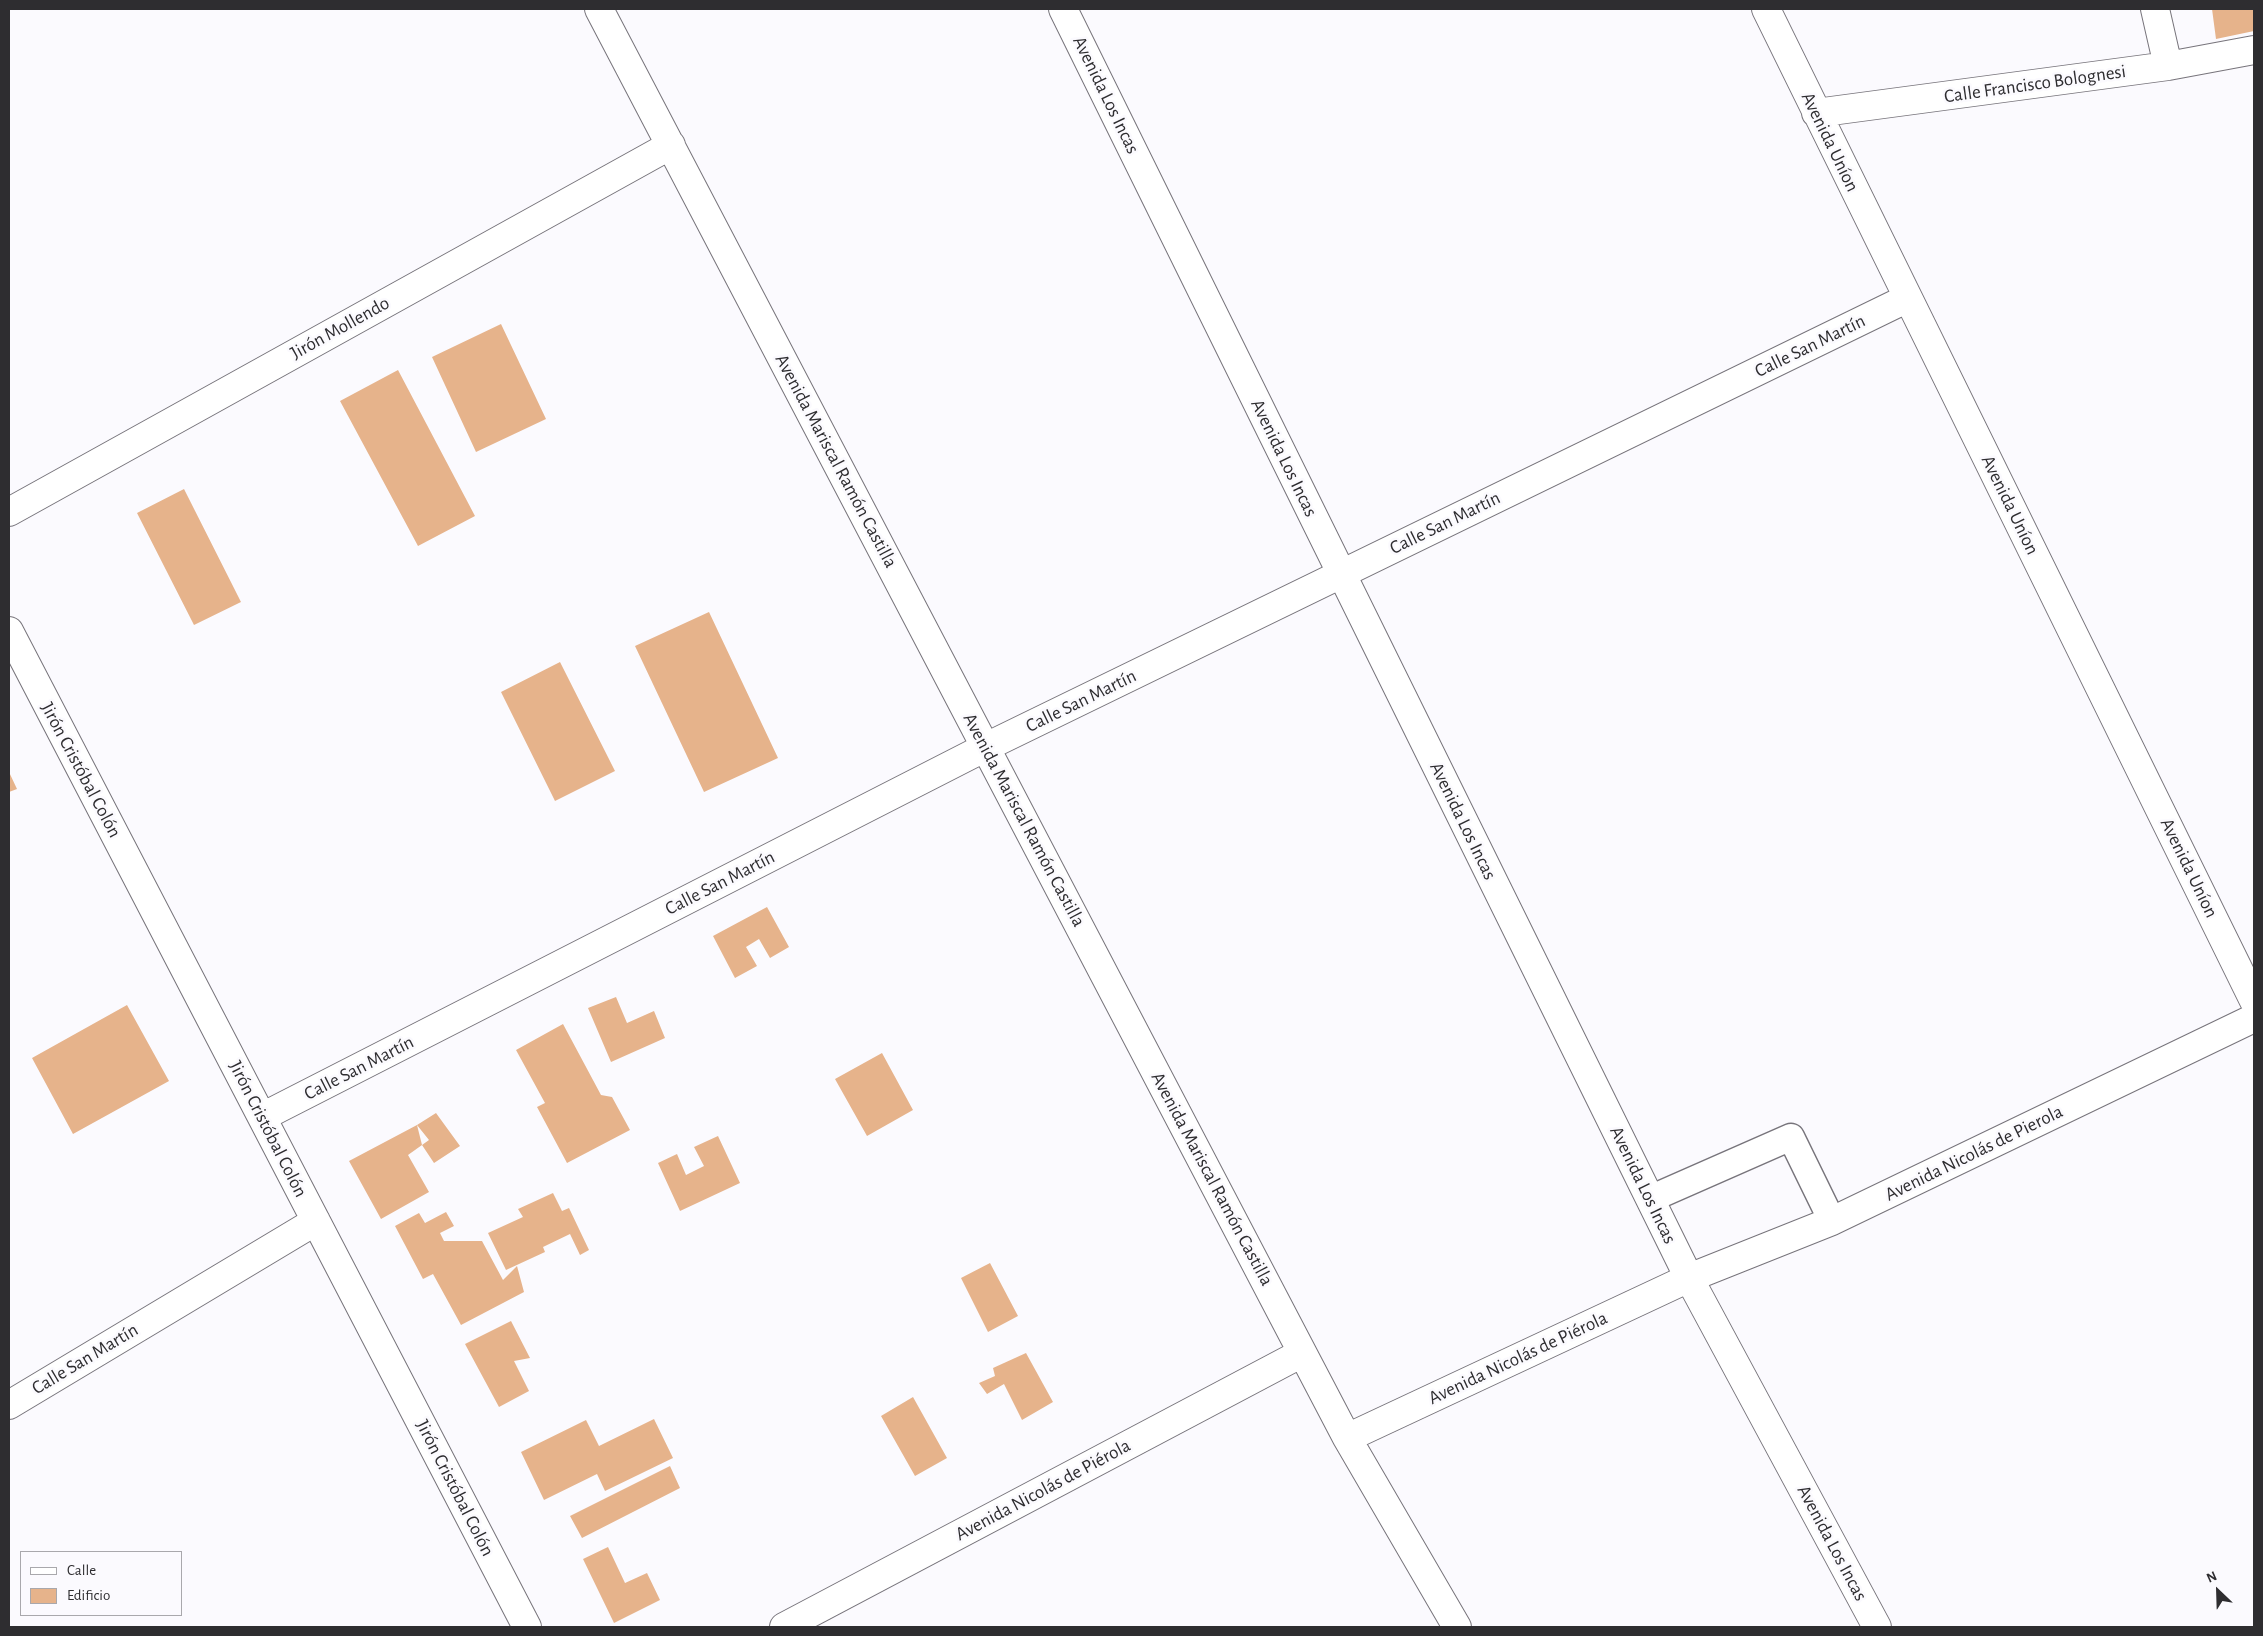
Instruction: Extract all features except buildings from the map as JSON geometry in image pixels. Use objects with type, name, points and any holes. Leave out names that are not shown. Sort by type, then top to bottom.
[{"type":"street","name":"Avenida Mariscal Ramón Castilla","points":[[599,9],[1347,1438],[1456,1627]]},
{"type":"street","name":"Avenida Los Incas","points":[[1063,9],[1689,1278],[1877,1627]]},
{"type":"street","name":"Avenida Uníon","points":[[1766,9],[2254,1001]]},
{"type":"street","points":[[2155,9],[2168,66]]},
{"type":"street","name":"Calle Francisco Bolognesi","points":[[1816,113],[2168,66],[2254,50]]},
{"type":"street","name":"Jirón Mollendo","points":[[9,512],[671,145]]},
{"type":"street","name":"Calle San Martín","points":[[262,1117],[986,747],[1908,298]]},
{"type":"street","name":"Jirón Cristóbal Colón","points":[[9,631],[527,1627]]},
{"type":"street","name":"Avenida Nicolás de Pierola","points":[[1689,1278],[1832,1221],[2254,1018]]},
{"type":"street","name":"Calle San Martín","points":[[9,1405],[316,1221]]},
{"type":"street","name":"Avenida Nicolás de Piérola","points":[[1347,1438],[1689,1278]]},
{"type":"street","name":"Avenida Nicolás de Piérola","points":[[784,1627],[1302,1353]]},
{"type":"lane","points":[[1650,1199],[1792,1137],[1832,1221]]}]
